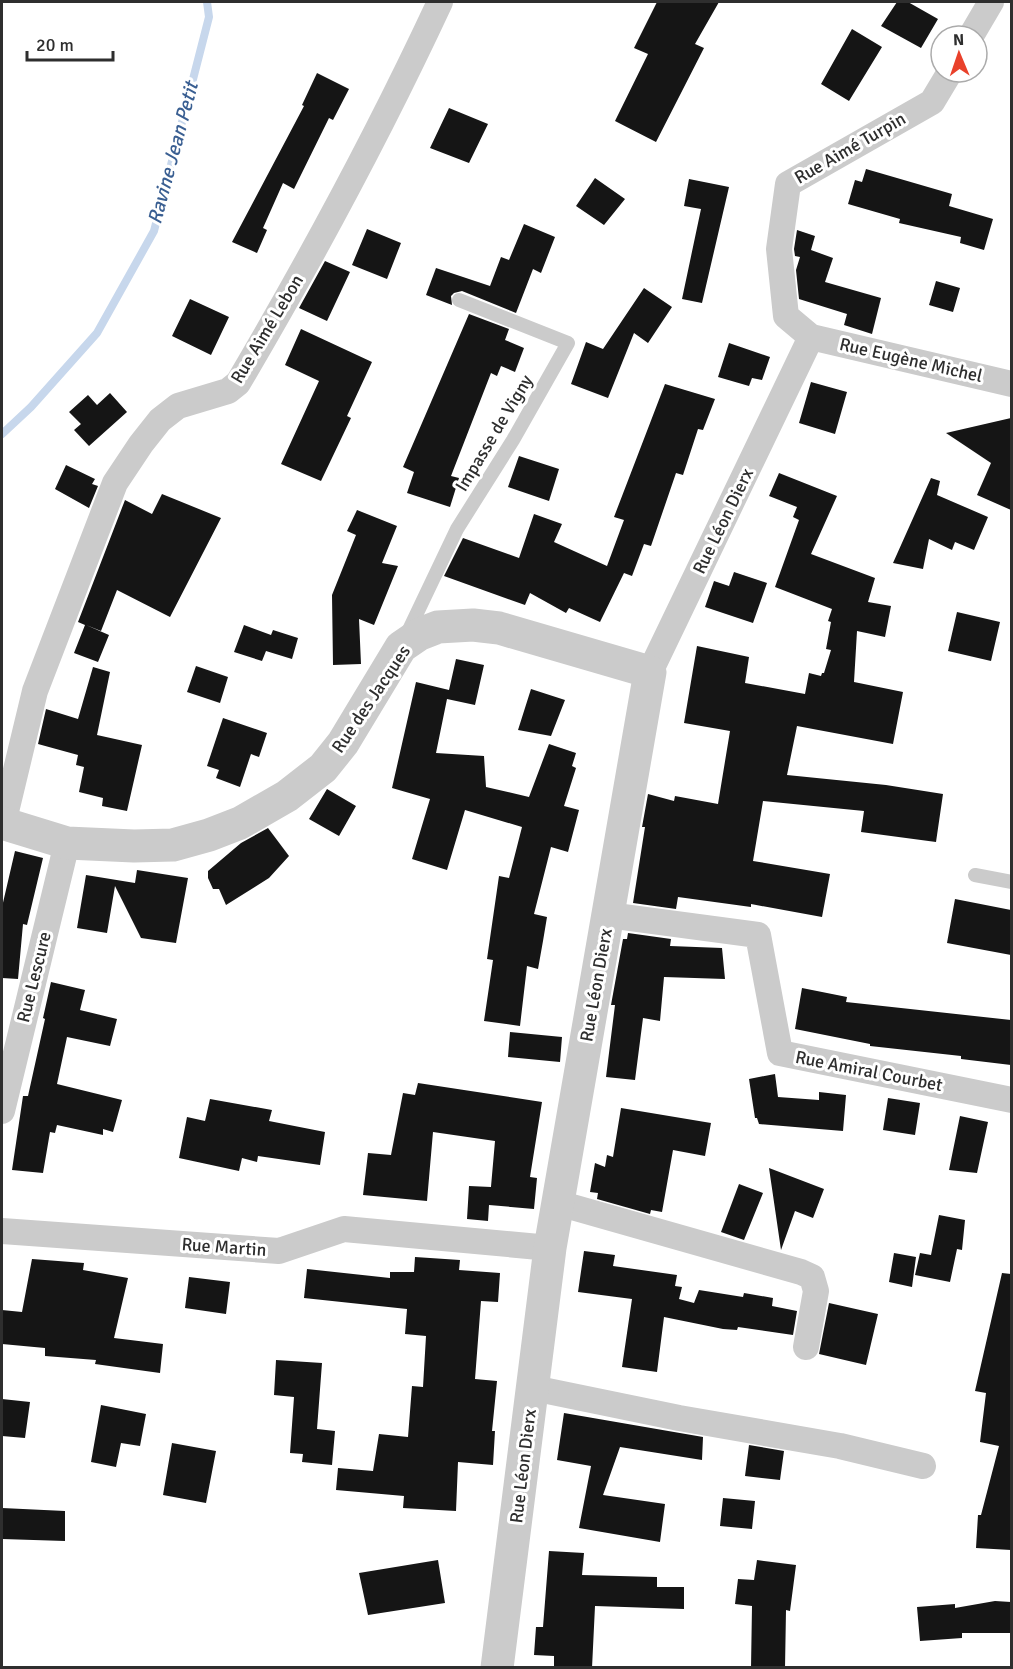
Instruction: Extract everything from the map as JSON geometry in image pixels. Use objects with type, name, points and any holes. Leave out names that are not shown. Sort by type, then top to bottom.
[{"type":"street","name":"Rue Aimé Lebon","points":[[2,824],[35,691],[114,483],[160,420],[178,406],[228,391],[238,383],[317,246],[369,148],[440,2]]},
{"type":"street","points":[[978,24],[991,2]]},
{"type":"street","name":"Rue Aimé Turpin","points":[[810,337],[786,316],[779,249],[788,183],[932,102],[943,84]]},
{"type":"street","name":"Rue Eugène Michel","points":[[810,337],[1011,384]]},
{"type":"street","name":"Rue Léon Dierx","points":[[497,1668],[550,1248],[650,672],[810,337]]},
{"type":"street","name":"Rue des Jacques","points":[[2,824],[67,843],[134,846],[173,844],[209,835],[240,823],[287,796],[322,768],[343,743],[401,647],[420,634],[438,627],[473,625],[498,628],[650,672]]},
{"type":"street","name":"Rue Lescure","points":[[2,1111],[67,843]]},
{"type":"street","name":"Rue Amiral Courbet","points":[[608,915],[758,935],[780,1053],[1011,1100]]},
{"type":"street","points":[[558,1203],[812,1277],[816,1291],[806,1347]]},
{"type":"street","name":"Rue Martin","points":[[2,1231],[279,1251],[344,1229],[550,1248]]},
{"type":"street","points":[[532,1388],[679,1418],[840,1446],[923,1466]]},
{"type":"lane","name":"Impasse de Vigny","points":[[401,647],[457,529],[513,440],[568,343],[459,300]]},
{"type":"lane","points":[[975,875],[1011,882]]},
{"type":"building","points":[[657,2],[719,2],[695,44],[704,48],[656,142],[615,121],[648,54],[634,48]]},
{"type":"building","points":[[897,2],[908,2],[938,19],[935,24],[929,24],[929,34],[921,48],[881,26]]},
{"type":"building","points":[[852,29],[882,47],[849,101],[821,84]]},
{"type":"building","points":[[317,73],[349,89],[333,120],[329,118],[294,189],[283,183],[263,228],[267,230],[257,253],[232,242],[304,106],[302,105]]},
{"type":"building","points":[[449,108],[488,124],[469,163],[430,148]]},
{"type":"building","points":[[866,169],[952,194],[949,206],[993,219],[984,250],[960,243],[961,237],[899,223],[900,219],[848,204],[855,180],[862,182]]},
{"type":"building","points":[[595,178],[625,199],[604,225],[576,206]]},
{"type":"building","points":[[689,179],[729,187],[702,303],[682,299],[701,209],[684,206]]},
{"type":"building","points":[[524,224],[555,237],[541,273],[533,269],[516,313],[462,291],[451,296],[452,305],[426,295],[436,268],[490,286],[501,257],[509,260]]},
{"type":"building","points":[[367,229],[401,243],[387,279],[352,265]]},
{"type":"building","points":[[797,230],[815,236],[811,250],[833,258],[825,282],[881,298],[872,334],[844,325],[847,314],[799,299],[796,270],[800,257],[795,256],[794,249]]},
{"type":"building","points":[[325,261],[350,272],[327,321],[299,308]]},
{"type":"building","points":[[936,281],[960,288],[953,312],[929,305]]},
{"type":"building","points":[[644,288],[672,307],[648,343],[634,333],[608,398],[571,384],[586,342],[603,349]]},
{"type":"building","points":[[190,299],[229,317],[211,355],[172,336]]},
{"type":"building","points":[[469,314],[509,329],[505,340],[524,348],[515,372],[501,366],[497,376],[491,373],[451,476],[459,478],[450,507],[407,493],[414,472],[403,467]]},
{"type":"building","points":[[301,329],[372,362],[347,416],[351,418],[321,481],[281,464],[319,381],[285,365]]},
{"type":"building","points":[[729,343],[770,357],[762,380],[752,378],[749,386],[718,377]]},
{"type":"building","points":[[811,382],[847,392],[835,434],[799,423]]},
{"type":"building","points":[[665,384],[715,399],[703,430],[698,429],[683,475],[676,473],[651,546],[644,544],[632,576],[624,573],[600,622],[569,608],[566,613],[530,593],[525,605],[444,576],[463,538],[519,558],[534,514],[562,524],[554,542],[607,566],[624,520],[614,517]]},
{"type":"building","points":[[110,393],[127,412],[89,446],[74,430],[81,424],[69,412],[88,395],[97,405]]},
{"type":"building","points":[[1011,418],[1011,510],[977,495],[991,463],[946,433]]},
{"type":"building","points":[[519,456],[559,469],[549,501],[508,487]]},
{"type":"building","points":[[66,465],[95,479],[92,484],[98,486],[89,508],[55,489]]},
{"type":"building","points":[[779,473],[837,496],[811,554],[875,578],[868,602],[891,606],[885,637],[857,631],[854,682],[903,692],[893,744],[797,726],[787,775],[886,785],[943,794],[936,842],[861,832],[864,811],[763,801],[753,861],[830,874],[822,917],[751,904],[751,907],[678,897],[676,909],[633,903],[648,794],[674,801],[675,796],[718,804],[730,731],[684,723],[697,646],[749,657],[745,683],[805,694],[809,673],[821,676],[824,673],[831,650],[826,649],[831,622],[828,621],[832,609],[775,587],[799,520],[793,517],[797,507],[769,496]]},
{"type":"building","points":[[931,478],[940,481],[937,495],[988,517],[974,550],[955,542],[952,550],[929,539],[923,569],[893,563]]},
{"type":"building","points":[[162,494],[221,518],[170,617],[117,590],[101,631],[86,625],[109,635],[98,662],[74,653],[85,625],[78,622],[125,500],[152,514]]},
{"type":"building","points":[[357,510],[397,526],[382,563],[398,566],[374,625],[359,619],[361,664],[333,665],[332,595],[356,535],[347,531]]},
{"type":"building","points":[[734,572],[767,583],[753,623],[705,607],[714,581],[729,586]]},
{"type":"building","points":[[957,612],[1000,622],[991,661],[948,651]]},
{"type":"building","points":[[244,625],[271,635],[273,630],[298,638],[292,659],[266,651],[262,661],[234,652]]},
{"type":"building","points":[[456,659],[484,665],[475,705],[447,699],[436,753],[484,756],[486,787],[529,797],[549,744],[576,753],[572,766],[576,768],[564,806],[579,810],[568,852],[551,847],[534,914],[547,917],[543,941],[538,969],[527,966],[520,1026],[484,1021],[493,960],[487,959],[499,876],[509,878],[522,827],[465,810],[447,870],[412,859],[430,799],[392,788],[416,682],[449,690]]},
{"type":"building","points":[[196,666],[228,677],[220,703],[187,692]]},
{"type":"building","points":[[93,667],[110,672],[97,735],[142,745],[127,811],[102,806],[103,798],[79,792],[84,767],[76,765],[78,755],[38,744],[46,709],[78,719]]},
{"type":"building","points":[[531,689],[565,700],[551,736],[518,730]]},
{"type":"building","points":[[223,718],[267,733],[259,757],[251,754],[240,787],[216,778],[219,770],[207,766]]},
{"type":"building","points":[[327,789],[356,806],[339,836],[309,819]]},
{"type":"building","points":[[268,828],[289,856],[269,878],[226,905],[219,889],[213,889],[208,878],[208,871],[241,843]]},
{"type":"building","points":[[15,851],[43,858],[27,925],[23,924],[18,979],[2,978],[2,907]]},
{"type":"building","points":[[137,870],[188,878],[176,943],[141,938],[115,886],[107,933],[77,928],[86,875],[135,883]]},
{"type":"building","points":[[955,899],[1011,910],[1011,955],[947,943]]},
{"type":"building","points":[[628,933],[671,939],[670,946],[722,948],[725,979],[664,977],[660,1021],[643,1018],[635,1080],[606,1077],[615,1005],[611,1005],[623,939],[627,939]]},
{"type":"building","points":[[51,982],[85,990],[80,1010],[117,1019],[110,1046],[67,1037],[57,1084],[122,1100],[113,1132],[103,1129],[103,1135],[57,1125],[55,1133],[50,1132],[43,1173],[12,1170],[23,1096],[28,1096]]},
{"type":"building","points":[[802,988],[847,997],[846,1002],[1011,1020],[1011,1065],[961,1059],[961,1056],[870,1046],[870,1044],[795,1029]]},
{"type":"building","points":[[510,1032],[562,1037],[560,1062],[508,1057]]},
{"type":"building","points":[[775,1074],[778,1097],[819,1100],[819,1092],[846,1095],[843,1131],[759,1124],[755,1118],[749,1079]]},
{"type":"building","points":[[418,1083],[542,1102],[530,1177],[537,1178],[534,1209],[489,1205],[488,1221],[467,1219],[469,1186],[491,1187],[495,1141],[433,1132],[427,1201],[363,1195],[368,1153],[391,1155],[403,1093],[415,1095]]},
{"type":"building","points":[[888,1098],[920,1103],[915,1135],[883,1130]]},
{"type":"building","points":[[210,1099],[272,1110],[269,1121],[325,1132],[320,1165],[258,1156],[257,1162],[242,1158],[239,1171],[179,1158],[187,1117],[205,1121]]},
{"type":"building","points":[[621,1108],[711,1123],[705,1156],[673,1150],[662,1212],[651,1210],[650,1214],[597,1199],[598,1193],[590,1192],[595,1163],[605,1167],[607,1155],[613,1157]]},
{"type":"building","points":[[960,1116],[988,1122],[977,1173],[949,1170]]},
{"type":"building","points":[[769,1168],[824,1189],[813,1218],[795,1211],[781,1250]]},
{"type":"building","points":[[739,1184],[763,1193],[744,1240],[721,1232]]},
{"type":"building","points":[[939,1215],[965,1220],[962,1250],[957,1249],[950,1282],[915,1275],[920,1253],[931,1255]]},
{"type":"building","points":[[584,1251],[615,1255],[613,1266],[677,1275],[675,1286],[682,1287],[679,1299],[694,1303],[699,1290],[743,1297],[744,1293],[773,1298],[772,1306],[797,1311],[793,1335],[738,1327],[737,1330],[723,1329],[664,1317],[657,1372],[622,1367],[632,1299],[578,1292]]},
{"type":"building","points":[[894,1253],[916,1257],[912,1287],[889,1282]]},
{"type":"building","points":[[415,1257],[460,1260],[459,1270],[500,1273],[498,1302],[481,1301],[475,1379],[497,1381],[492,1431],[495,1431],[493,1465],[458,1462],[456,1511],[403,1508],[404,1496],[336,1490],[338,1468],[373,1471],[379,1434],[408,1437],[412,1386],[423,1387],[426,1336],[405,1334],[407,1309],[304,1298],[307,1269],[390,1278],[390,1272],[414,1272]]},
{"type":"building","points":[[32,1259],[84,1263],[83,1270],[128,1278],[114,1338],[163,1344],[160,1373],[95,1364],[96,1360],[45,1356],[45,1348],[2,1344],[2,1310],[22,1312]]},
{"type":"building","points":[[1002,1273],[1011,1274],[1011,1550],[976,1548],[978,1515],[981,1515],[999,1446],[980,1442],[986,1393],[975,1391]]},
{"type":"building","points":[[189,1277],[230,1282],[226,1314],[185,1308]]},
{"type":"building","points":[[829,1303],[878,1314],[866,1365],[819,1354]]},
{"type":"building","points":[[276,1360],[322,1363],[317,1429],[335,1431],[332,1465],[302,1462],[303,1454],[290,1453],[294,1397],[274,1395]]},
{"type":"building","points":[[2,1399],[30,1402],[25,1438],[2,1436]]},
{"type":"building","points":[[101,1405],[146,1414],[140,1446],[121,1443],[116,1467],[91,1462]]},
{"type":"building","points":[[564,1413],[703,1437],[702,1460],[620,1447],[603,1495],[665,1504],[660,1542],[579,1528],[591,1466],[557,1460]]},
{"type":"building","points":[[172,1443],[216,1451],[206,1503],[163,1495]]},
{"type":"building","points":[[749,1445],[784,1451],[780,1480],[745,1476]]},
{"type":"building","points":[[723,1498],[755,1501],[752,1529],[720,1526]]},
{"type":"building","points":[[2,1508],[65,1511],[65,1541],[2,1539]]},
{"type":"building","points":[[549,1551],[584,1553],[582,1575],[657,1577],[657,1587],[684,1587],[684,1609],[595,1606],[592,1668],[554,1668],[554,1656],[534,1655],[536,1627],[543,1627]]},
{"type":"building","points":[[438,1560],[445,1603],[368,1615],[359,1573]]},
{"type":"building","points":[[757,1560],[796,1565],[790,1611],[786,1610],[785,1668],[751,1668],[752,1606],[735,1604],[738,1579],[754,1580]]},
{"type":"building","points":[[995,1601],[1011,1602],[1011,1633],[962,1633],[962,1638],[920,1641],[917,1607],[955,1604],[955,1608]]},
{"type":"waterway","name":"Ravine Jean Petit","points":[[2,434],[31,407],[97,333],[154,231],[209,17],[207,2]]}]
